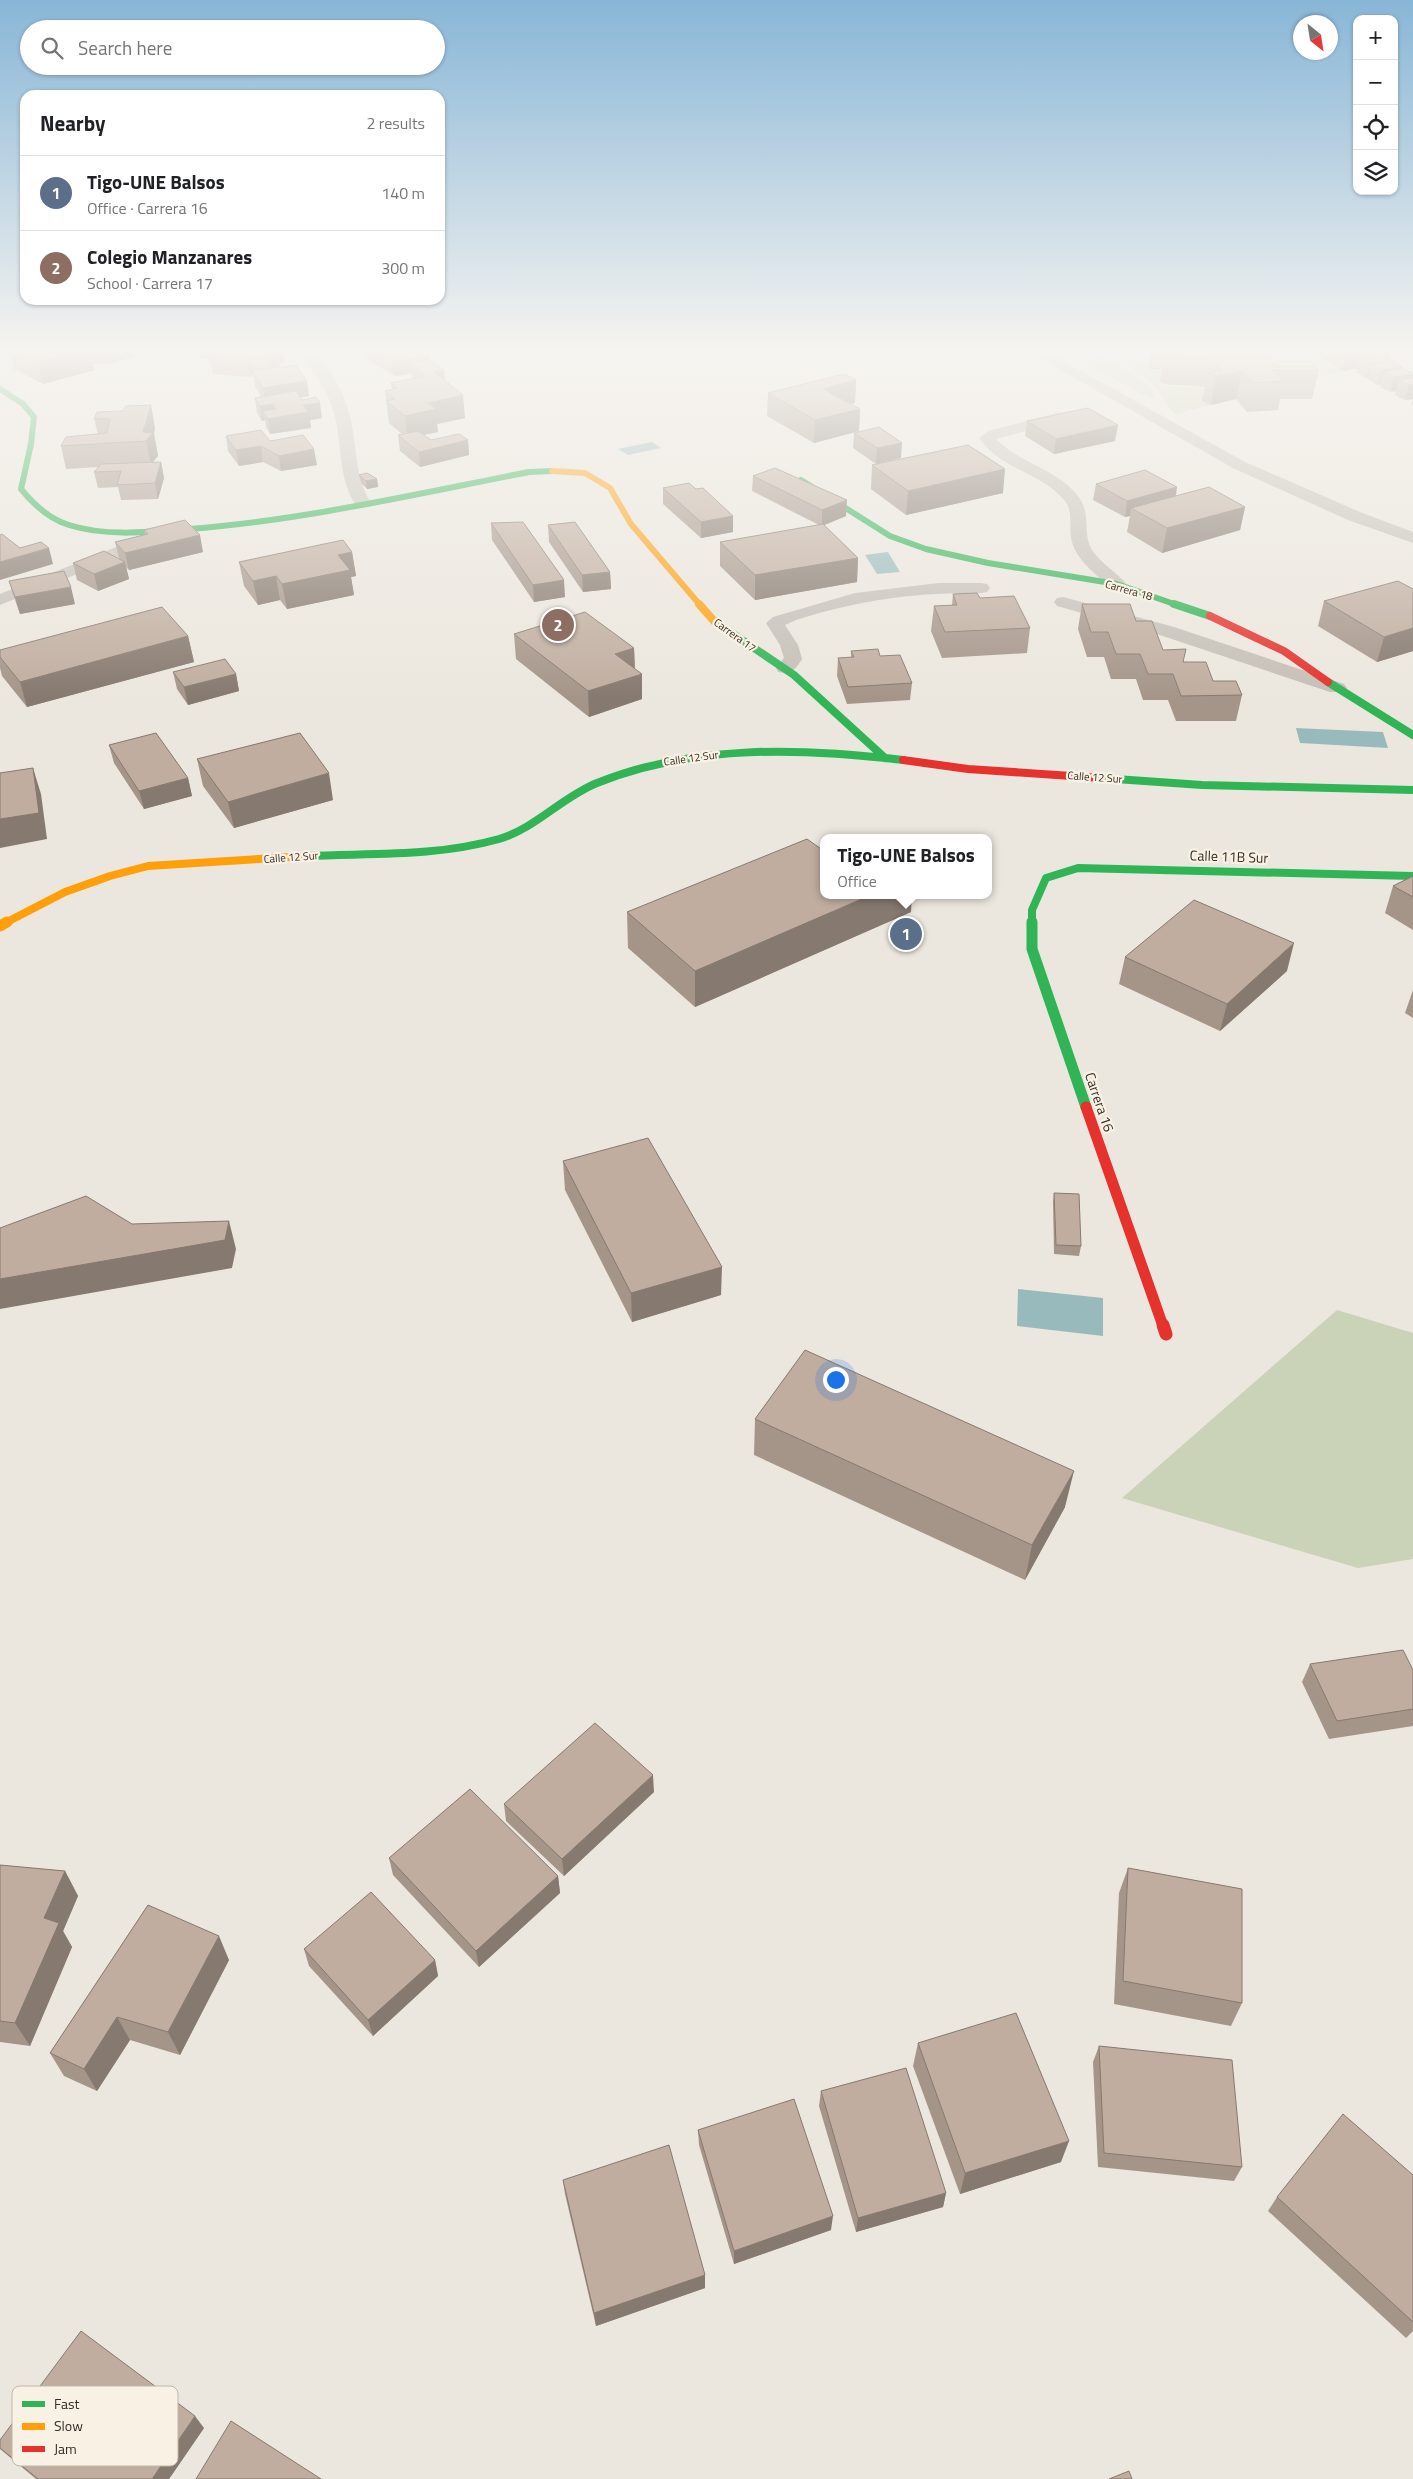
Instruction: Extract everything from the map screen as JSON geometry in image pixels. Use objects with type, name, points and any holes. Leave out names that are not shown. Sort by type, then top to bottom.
[{"type":"street","points":[[25,468],[21,489],[34,505],[58,521],[98,530],[174,530],[248,524],[363,503],[358,496],[349,468]]},
{"type":"street","points":[[1025,468],[1072,498],[1078,511],[1081,544],[1093,562],[1117,584]]},
{"type":"street","points":[[1245,468],[1354,516],[1413,538]]},
{"type":"street","name":"Carrera 17","points":[[363,503],[530,472],[565,470],[585,473],[610,488],[631,524],[714,620],[784,668],[885,758]]},
{"type":"street","name":"Carrera 18","points":[[801,480],[890,536],[926,548],[988,563],[1117,584],[1222,620],[1284,651],[1337,688],[1413,735]]},
{"type":"street","points":[[3,607],[146,540],[174,530]]},
{"type":"street","points":[[784,668],[793,659],[793,650],[780,636],[775,624],[784,618],[833,603],[889,593],[948,587],[981,588]]},
{"type":"street","points":[[1063,602],[1167,631],[1337,688]]},
{"type":"street","name":"Calle 12 Sur","points":[[0,926],[65,892],[110,876],[148,866],[351,853],[416,853],[470,846],[512,834],[594,784],[653,764],[723,754],[795,752],[885,758],[968,768],[1202,785],[1413,790]]},
{"type":"street","name":"Calle 11B Sur","points":[[1046,878],[1078,868],[1413,876]]},
{"type":"street","name":"Carrera 16","points":[[1046,878],[1032,910],[1032,949],[1109,1175],[1166,1334]]},
{"type":"green space","points":[[1337,1310],[1413,1333],[1413,1559],[1358,1568],[1122,1498]]},
{"type":"water","points":[[888,552],[900,572],[877,574],[865,555]]},
{"type":"water","points":[[1296,728],[1383,732],[1388,748],[1300,743]]},
{"type":"water","points":[[1018,1289],[1103,1298],[1103,1336],[1017,1326]]},
{"type":"building","points":[[98,468],[159,468],[155,483],[117,485],[121,471],[94,472]]},
{"type":"building","points":[[775,468],[847,500],[822,510],[753,476]]},
{"type":"building","points":[[876,468],[1005,469],[908,491]]},
{"type":"building","points":[[1145,470],[1177,487],[1127,501],[1096,484]]},
{"type":"building","points":[[367,473],[377,479],[366,481],[359,475]]},
{"type":"building","points":[[689,483],[696,489],[703,488],[733,516],[701,522],[663,488]]},
{"type":"building","points":[[1209,487],[1245,507],[1167,528],[1131,508]]},
{"type":"building","points":[[185,520],[200,535],[125,553],[115,542],[148,534],[144,530]]},
{"type":"building","points":[[523,522],[564,580],[533,585],[491,523]]},
{"type":"building","points":[[575,522],[610,572],[582,575],[548,525]]},
{"type":"building","points":[[823,524],[858,558],[755,575],[720,542]]},
{"type":"building","points":[[2,534],[20,548],[41,542],[49,548],[0,562],[0,535]]},
{"type":"building","points":[[343,540],[352,552],[338,555],[350,570],[282,584],[276,576],[253,581],[239,562]]},
{"type":"building","points":[[104,551],[125,562],[94,574],[73,563]]},
{"type":"building","points":[[64,571],[71,587],[15,597],[9,581]]},
{"type":"building","points":[[1398,581],[1413,589],[1413,628],[1384,637],[1324,601]]},
{"type":"building","points":[[977,593],[980,598],[1014,596],[1030,628],[945,632],[934,606],[957,605],[953,594]]},
{"type":"building","points":[[1082,604],[1130,604],[1136,621],[1152,621],[1163,650],[1186,649],[1183,662],[1206,662],[1213,681],[1236,681],[1242,695],[1181,696],[1173,674],[1148,674],[1140,654],[1116,654],[1108,632],[1091,632]]},
{"type":"building","points":[[162,607],[188,636],[20,682],[0,657],[0,650]]},
{"type":"building","points":[[585,612],[634,648],[615,654],[642,674],[588,691],[514,634]]},
{"type":"building","points":[[878,649],[880,656],[900,655],[912,683],[848,687],[838,658],[854,657],[851,651]]},
{"type":"building","points":[[225,659],[236,674],[184,687],[173,672]]},
{"type":"building","points":[[156,733],[188,778],[139,791],[109,745]]},
{"type":"building","points":[[300,733],[329,773],[228,802],[197,759]]},
{"type":"building","points":[[33,768],[39,813],[0,819],[0,773]]},
{"type":"building","points":[[807,839],[820,848],[820,899],[862,899],[695,971],[627,912]]},
{"type":"building","points":[[1413,876],[1413,897],[1393,886]]},
{"type":"building","points":[[1194,900],[1294,943],[1227,1004],[1125,957]]},
{"type":"building","points":[[648,1138],[722,1267],[631,1293],[563,1161]]},
{"type":"building","points":[[1054,1193],[1079,1194],[1081,1246],[1056,1245]]},
{"type":"building","points":[[86,1196],[132,1224],[229,1221],[225,1240],[0,1279],[0,1228]]},
{"type":"building","points":[[805,1350],[1074,1471],[1032,1545],[755,1419]]},
{"type":"building","points":[[1403,1650],[1413,1670],[1413,1709],[1337,1721],[1310,1664]]},
{"type":"building","points":[[595,1723],[653,1775],[562,1859],[504,1804]]},
{"type":"building","points":[[470,1789],[558,1876],[476,1951],[389,1858]]},
{"type":"building","points":[[0,1865],[65,1871],[44,1918],[59,1923],[15,2023],[0,2021]]},
{"type":"building","points":[[1128,1868],[1242,1889],[1242,2003],[1123,1981]]},
{"type":"building","points":[[371,1892],[435,1960],[368,2020],[304,1949]]},
{"type":"building","points":[[148,1905],[219,1936],[168,2032],[117,2017],[84,2069],[50,2053]]},
{"type":"building","points":[[1016,2013],[1069,2141],[965,2173],[918,2043]]},
{"type":"building","points":[[1099,2046],[1232,2060],[1242,2167],[1104,2153]]},
{"type":"building","points":[[906,2068],[946,2193],[858,2218],[821,2091]]},
{"type":"building","points":[[794,2099],[833,2216],[734,2251],[698,2130]]},
{"type":"building","points":[[1343,2114],[1413,2175],[1413,2322],[1277,2197]]},
{"type":"building","points":[[669,2145],[705,2275],[594,2313],[563,2180]]},
{"type":"building","points":[[81,2331],[155,2386],[40,2386]]},
{"type":"building","points":[[178,2403],[195,2416],[178,2441]]},
{"type":"building","points":[[231,2421],[321,2479],[196,2479]]},
{"type":"building","points":[[12,2424],[12,2458],[0,2448],[0,2440]]},
{"type":"building","points":[[22,2466],[161,2466],[152,2479],[38,2479]]},
{"type":"building","points":[[1129,2471],[1132,2479],[1109,2479]]},
{"type":"traffic: fast","points":[[26,468],[21,489],[36,506],[48,515],[69,525],[121,532],[161,531],[264,521],[352,507],[529,472],[552,471]]},
{"type":"traffic: fast","points":[[801,480],[890,536],[926,549],[988,563],[1117,584],[1210,616]]},
{"type":"traffic: fast","points":[[714,621],[794,675],[885,758]]},
{"type":"traffic: fast","points":[[1328,682],[1413,735]]},
{"type":"traffic: fast","points":[[307,856],[411,854],[453,849],[493,840],[513,834],[594,784],[627,771],[665,762],[746,752],[828,753],[903,760]]},
{"type":"traffic: fast","points":[[1101,778],[1202,785],[1413,790]]},
{"type":"traffic: fast","points":[[1086,1107],[1032,949],[1032,910],[1046,878],[1078,868],[1413,876]]},
{"type":"traffic: slow","points":[[552,471],[585,473],[610,488],[631,524],[714,621]]},
{"type":"traffic: slow","points":[[0,926],[65,892],[110,876],[148,866],[307,856]]},
{"type":"traffic: jam","points":[[1210,616],[1284,651],[1328,682]]},
{"type":"traffic: jam","points":[[903,760],[968,769],[1101,778]]},
{"type":"traffic: jam","points":[[1086,1107],[1166,1334]]},
{"type":"place","name":"Colegio Manzanares","points":[[558,625]]},
{"type":"place","name":"Tigo-UNE Balsos","points":[[906,934]]}]
